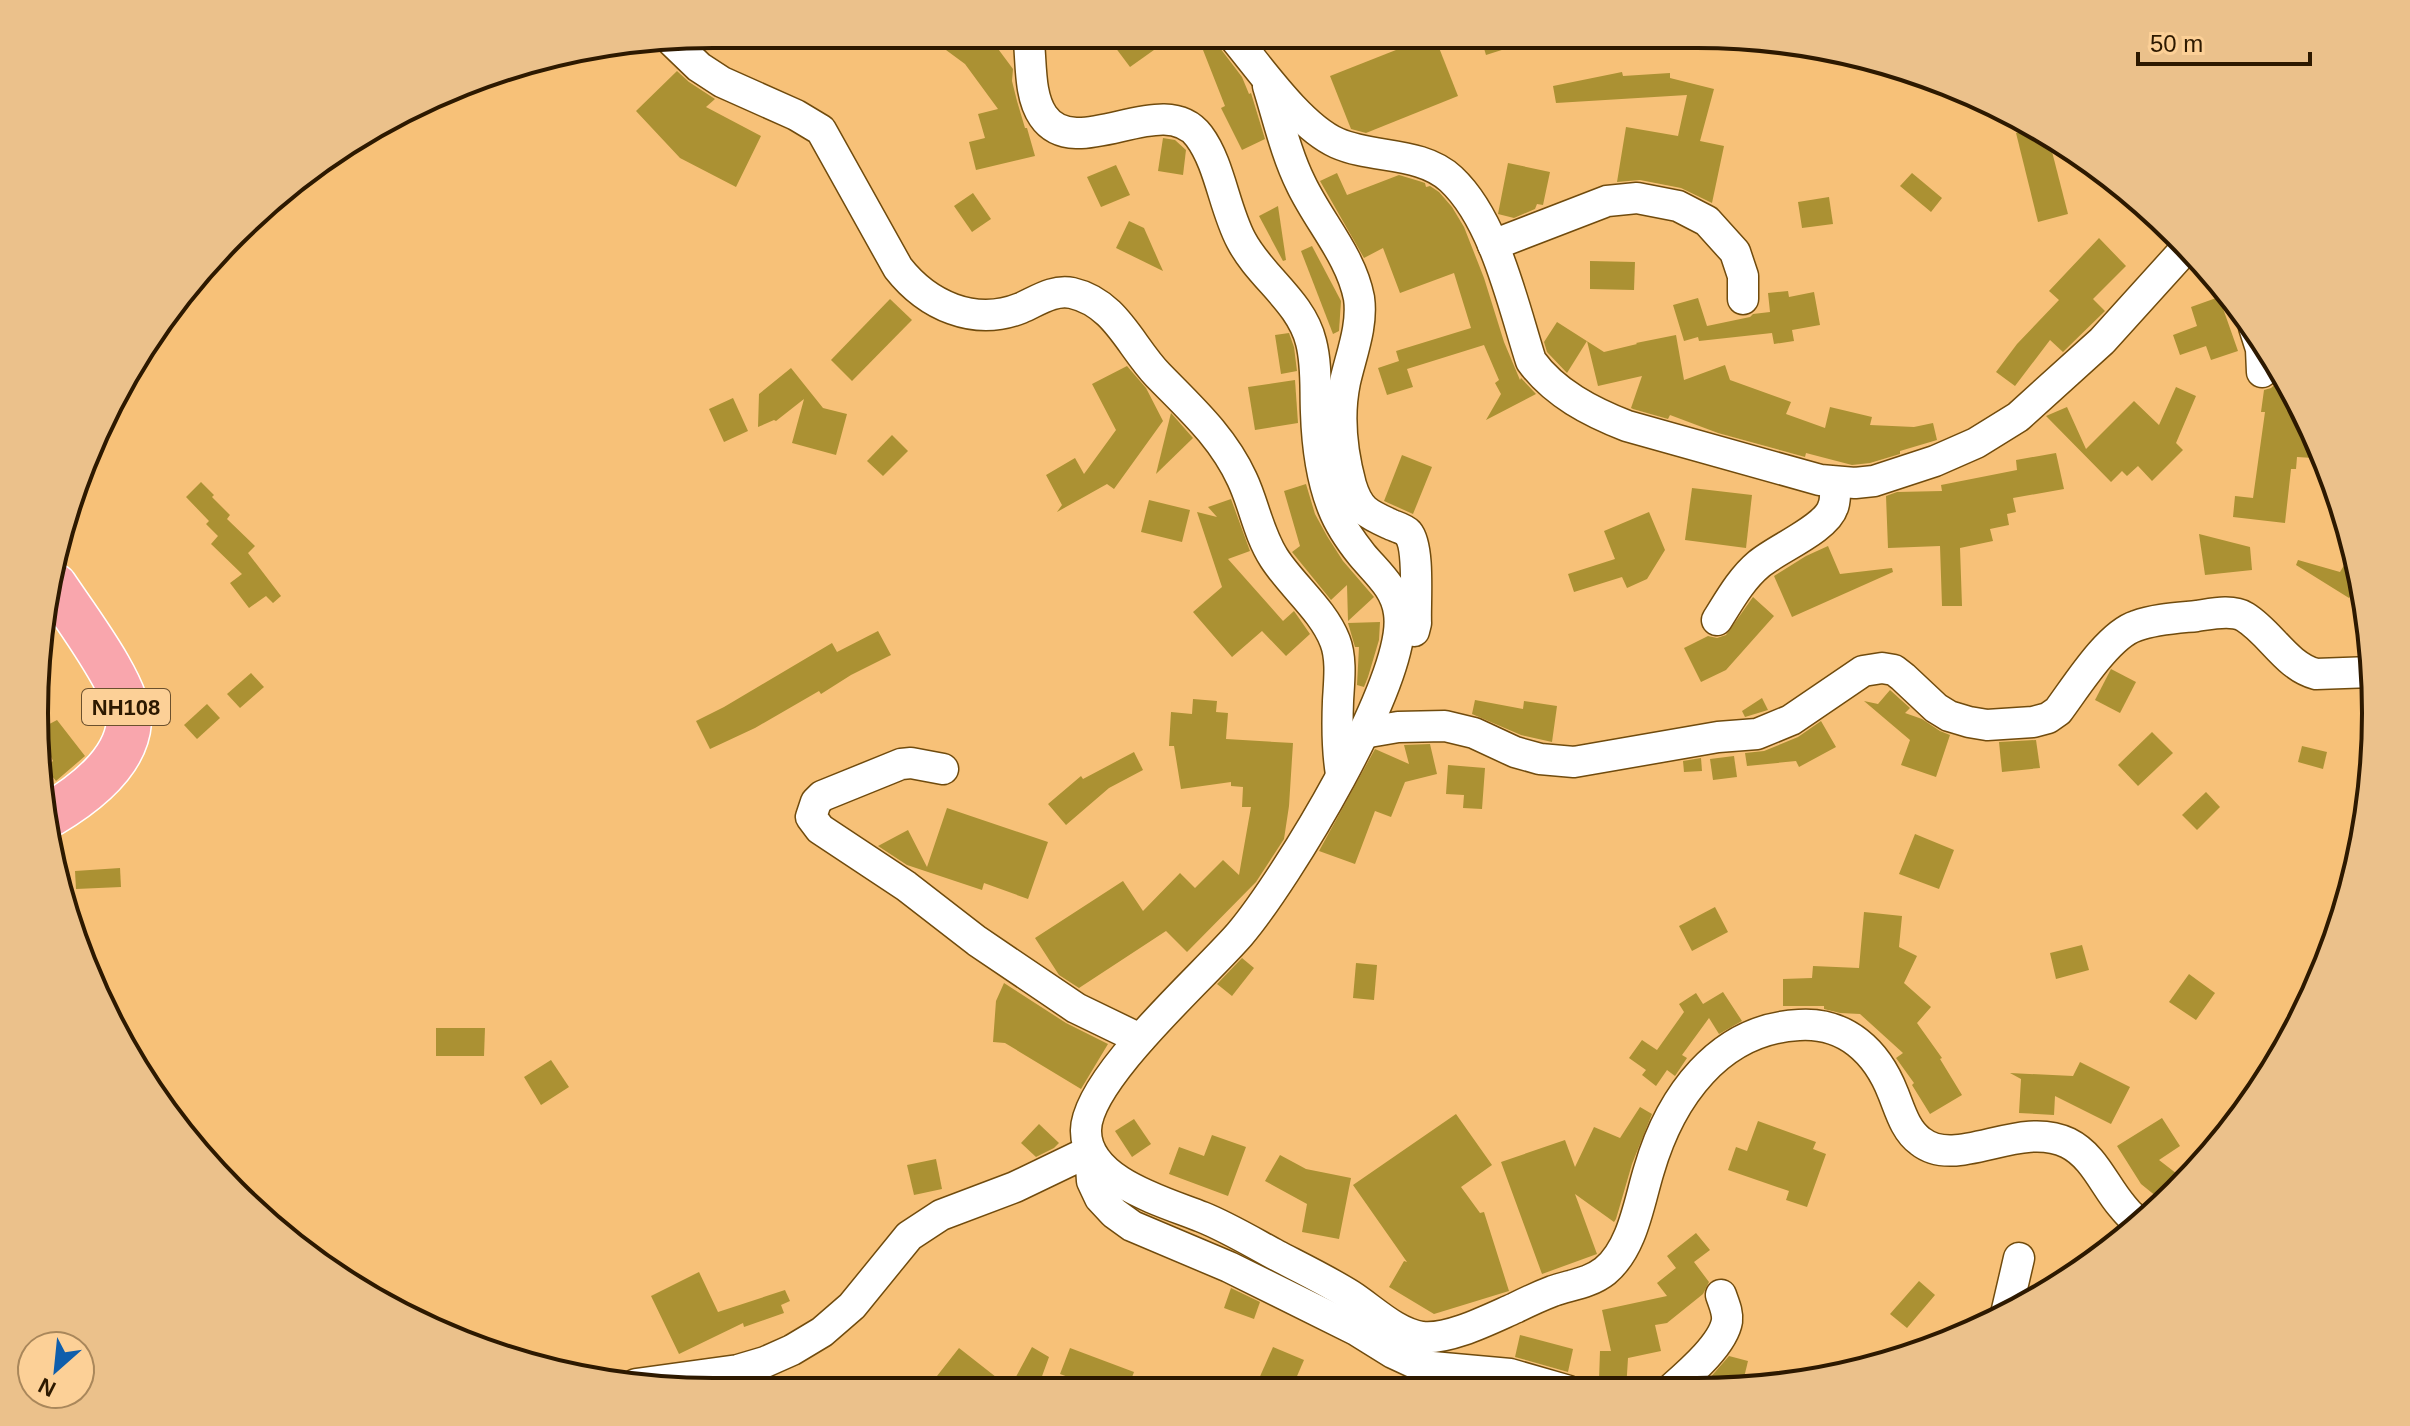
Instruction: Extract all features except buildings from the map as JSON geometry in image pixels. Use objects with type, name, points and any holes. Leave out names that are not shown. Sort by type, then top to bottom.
[{"type":"highway","name":"NH108","points":[[56,811],[85,792],[102,775],[115,757],[129,722],[119,688],[59,593]]},
{"type":"street","points":[[1030,48],[1035,96],[1047,122],[1056,128],[1069,132],[1106,130],[1150,120],[1168,120],[1192,128],[1200,137],[1238,236],[1300,315],[1307,329],[1315,360],[1316,418],[1327,492],[1340,525],[1394,592],[1400,616],[1393,663],[1363,733],[1273,891],[1244,930],[1140,1039],[1088,1116],[1085,1133],[1092,1181],[1100,1198],[1132,1226],[1243,1274],[1421,1366],[1460,1378]]},
{"type":"street","points":[[1243,48],[1311,126],[1334,142],[1358,151],[1384,154],[1433,167],[1452,179],[1478,214],[1493,245],[1531,361],[1538,371],[1576,402],[1627,426],[1835,482],[1874,481],[1935,461],[1976,443],[2018,417],[2102,341],[2179,256]]},
{"type":"street","points":[[680,49],[699,67],[722,82],[796,115],[821,130],[898,268],[911,285],[926,297],[967,314],[988,316],[1013,311],[1055,293],[1071,293],[1094,302],[1112,315],[1156,373],[1222,443],[1243,480],[1272,556],[1321,618],[1335,641],[1339,665],[1337,754],[1341,774]]},
{"type":"street","points":[[1264,73],[1293,167],[1306,196],[1337,245],[1358,295],[1359,321],[1341,414],[1350,483],[1365,512],[1403,529],[1412,539],[1416,623],[1410,643],[1393,663]]},
{"type":"street","points":[[1493,245],[1607,201],[1637,198],[1678,206],[1707,221],[1735,252],[1743,276],[1743,299]]},
{"type":"street","points":[[2262,363],[2262,372]]},
{"type":"street","points":[[1717,620],[1735,591],[1758,565],[1821,525],[1833,508],[1835,482]]},
{"type":"street","points":[[1363,733],[1398,727],[1445,726],[1474,733],[1515,752],[1540,759],[1574,762],[1718,737],[1757,734],[1791,720],[1863,671],[1882,668],[1894,670],[1949,716],[1987,725],[2033,722],[2058,711],[2121,633],[2134,626],[2166,619],[2226,613],[2236,613],[2251,621],[2308,672],[2361,672]]},
{"type":"street","points":[[943,769],[911,763],[892,766],[822,796],[816,802],[811,817],[820,829],[906,886],[989,949],[1076,1008],[1140,1039]]},
{"type":"street","points":[[1090,1151],[1114,1176],[1146,1197],[1206,1219],[1354,1298],[1404,1331],[1429,1337],[1480,1323],[1543,1294],[1600,1275],[1609,1268],[1625,1243],[1658,1143],[1670,1118],[1701,1071],[1720,1053],[1759,1033],[1801,1025],[1823,1026],[1858,1040],[1881,1068],[1915,1138],[1928,1147],[1955,1151],[2038,1135],[2071,1144],[2083,1154],[2120,1205],[2132,1215]]},
{"type":"street","points":[[685,1377],[738,1370],[792,1350],[822,1332],[852,1306],[909,1236],[941,1215],[1015,1187],[1090,1151]]},
{"type":"street","points":[[2009,1300],[2019,1258]]},
{"type":"street","points":[[1683,1378],[1721,1336],[1728,1317],[1721,1295]]},
{"type":"street","points":[[1354,1298],[1393,1353]]},
{"type":"street","points":[[1481,1378],[1510,1374],[1524,1378]]}]
